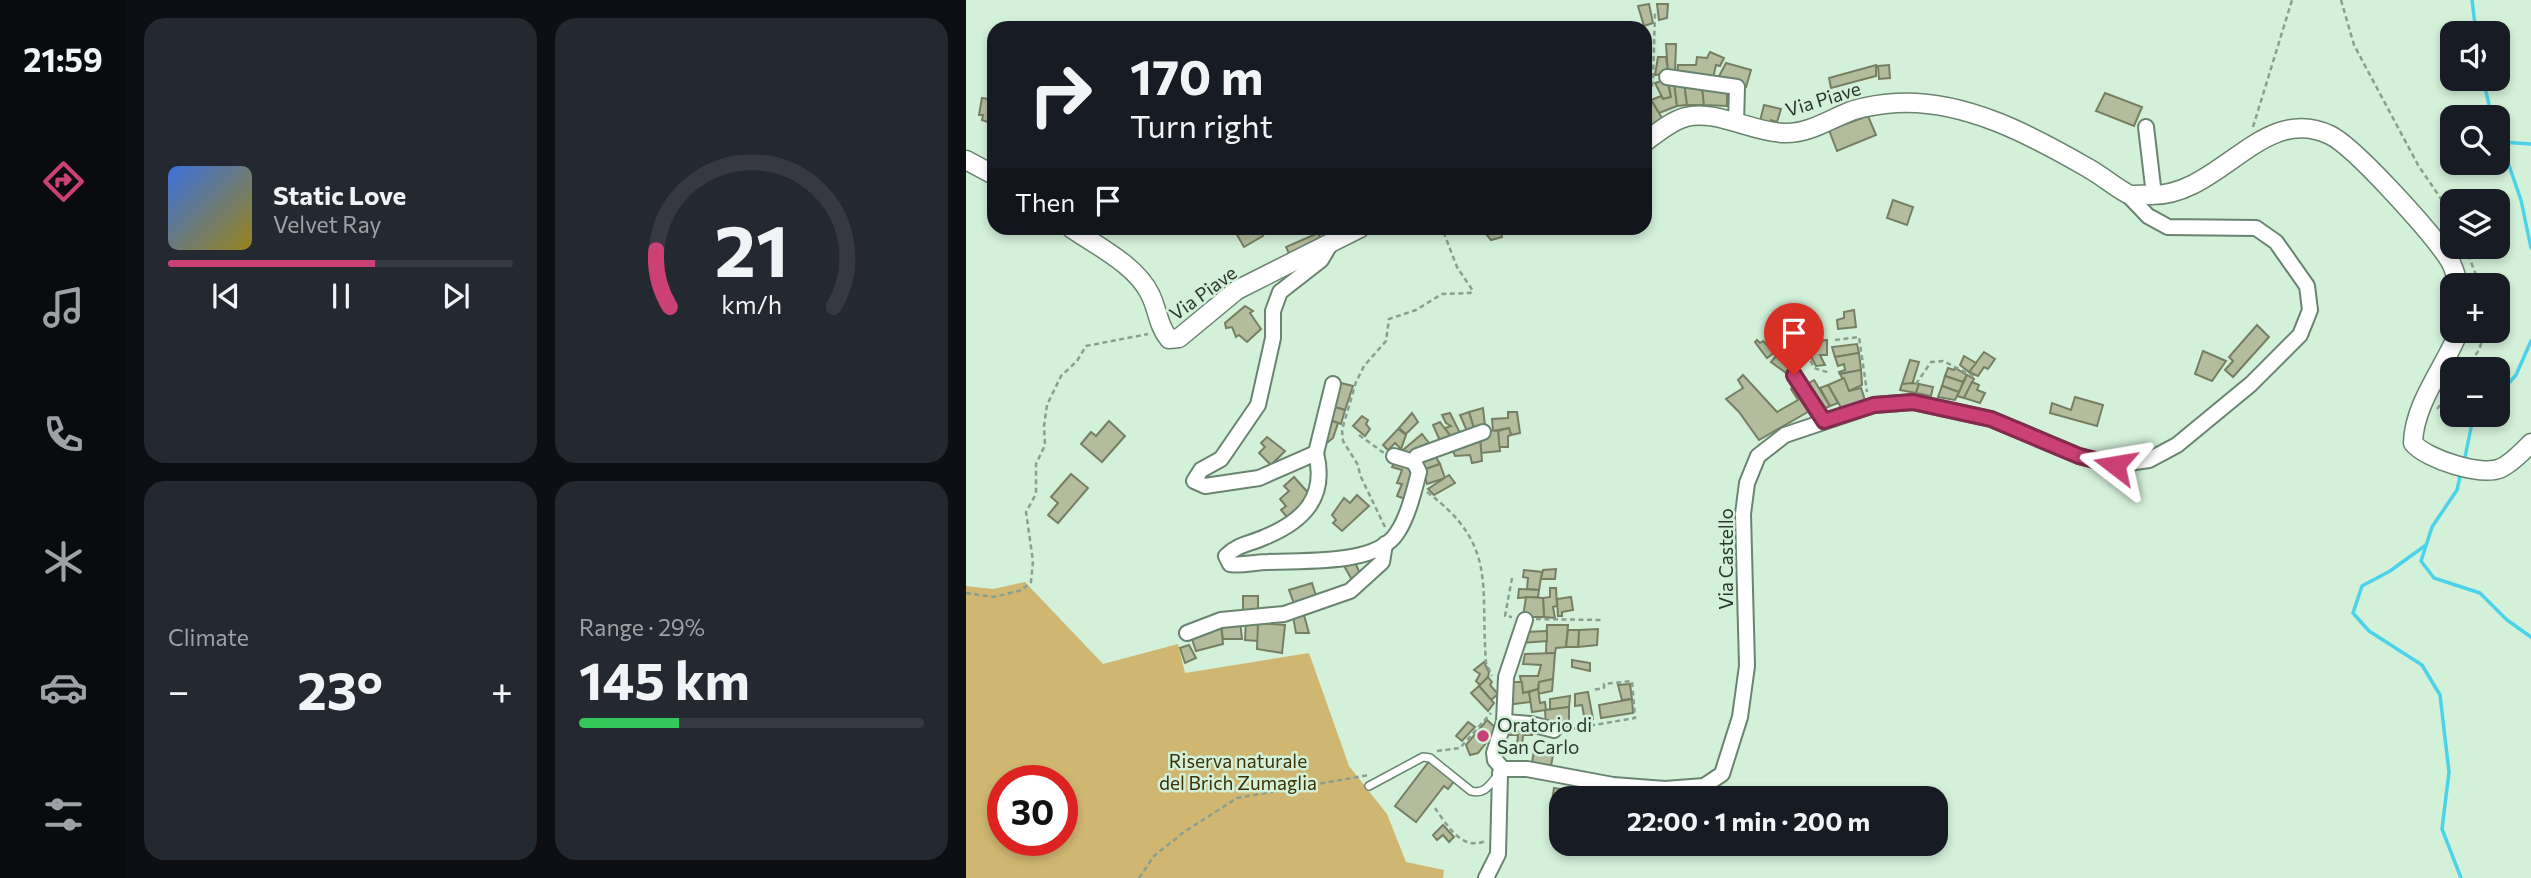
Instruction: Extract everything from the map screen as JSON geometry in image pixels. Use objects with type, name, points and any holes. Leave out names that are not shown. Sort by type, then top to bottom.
[{"type":"street","points":[[1667,77],[1737,86],[1736,122]]},
{"type":"street","name":"Via Piave","points":[[1652,138],[1686,117],[1736,122],[1784,133],[1806,131],[1854,110],[1876,104],[1900,103],[1950,108],[1988,119],[2041,141],[2127,194]]},
{"type":"street","points":[[2146,127],[2154,195]]},
{"type":"street","points":[[2127,194],[2176,193],[2201,182],[2266,136],[2294,127],[2309,128],[2330,135],[2353,150],[2429,234],[2450,262],[2454,273]]},
{"type":"street","points":[[966,160],[987,171]]},
{"type":"street","name":"Via Castello","points":[[1502,771],[1527,769],[1613,785],[1665,789],[1704,786],[1722,774],[1741,717],[1746,666],[1743,514],[1747,483],[1758,456],[1785,435],[1871,406],[1913,402],[1991,419],[2079,456],[2115,465],[2149,460],[2177,445],[2206,424],[2251,384],[2300,335],[2311,310],[2307,286],[2276,242],[2256,228],[2168,227],[2148,216],[2127,194]]},
{"type":"street","name":"Via Piave","points":[[1081,235],[1139,278],[1150,293],[1161,330],[1169,339],[1179,338],[1237,290],[1346,235]]},
{"type":"street","points":[[1315,453],[1259,478],[1205,486],[1194,481],[1200,470],[1222,460],[1258,405],[1273,338],[1273,311],[1280,292],[1321,260],[1331,243]]},
{"type":"street","points":[[2455,343],[2418,413],[2413,443],[2418,449],[2447,462],[2491,471],[2501,468],[2531,443]]},
{"type":"street","points":[[1794,375],[1824,421]]},
{"type":"street","points":[[1333,384],[1315,453],[1320,482],[1314,502],[1295,519],[1265,537],[1237,546],[1226,556],[1230,564],[1335,559],[1368,554],[1396,534],[1419,472],[1414,461]]},
{"type":"street","points":[[1414,461],[1417,456],[1483,432]]},
{"type":"street","points":[[1394,456],[1414,461]]},
{"type":"street","points":[[1186,633],[1221,620],[1284,614],[1350,591],[1382,562],[1385,544]]},
{"type":"street","points":[[1486,878],[1498,854],[1502,771],[1494,753],[1504,710],[1506,677],[1525,620]]},
{"type":"street","points":[[1504,710],[1531,724],[1555,730]]},
{"type":"lane","points":[[1369,786],[1423,757],[1430,758],[1471,791],[1479,793],[1502,771]]},
{"type":"path","points":[[2245,151],[2292,0]]},
{"type":"path","points":[[2341,0],[2354,45],[2418,165],[2440,197]]},
{"type":"path","points":[[1652,86],[1654,13]]},
{"type":"path","points":[[1385,544],[1384,522],[1360,475],[1358,465],[1343,441],[1343,420],[1363,366],[1386,341],[1389,319],[1416,310],[1441,294],[1473,291],[1457,267],[1445,235]]},
{"type":"path","points":[[966,593],[994,597],[1022,590],[1031,582],[1032,561],[1026,513],[1036,494],[1036,464],[1045,445],[1047,405],[1061,376],[1086,346],[1161,330]]},
{"type":"path","points":[[1796,330],[1814,368],[1830,373]]},
{"type":"path","points":[[1835,340],[1859,337],[1871,406]]},
{"type":"path","points":[[1916,384],[1931,362],[1942,361],[1975,377]]},
{"type":"path","points":[[1359,435],[1376,449],[1394,456]]},
{"type":"path","points":[[1416,484],[1452,511],[1477,548],[1483,570],[1486,663],[1504,710],[1488,715],[1460,748],[1430,752]]},
{"type":"path","points":[[1512,578],[1505,616],[1525,620]]},
{"type":"path","points":[[1549,619],[1602,620]]},
{"type":"path","points":[[1581,729],[1636,718],[1632,681],[1604,684],[1604,688],[1592,690]]},
{"type":"path","points":[[1139,878],[1154,856],[1184,832],[1237,798],[1378,771]]},
{"type":"path","points":[[1435,808],[1462,841],[1470,844],[1484,842],[1499,827]]},
{"type":"green space","name":"Riserva naturale del Brich Zumaglia","points":[[1025,582],[1103,664],[1178,644],[1185,673],[1309,653],[1349,766],[1387,814],[1406,862],[1444,870],[1443,878],[966,878],[966,586],[993,589]]},
{"type":"building","points":[[1649,4],[1653,23],[1642,21],[1638,6]]},
{"type":"building","points":[[1657,4],[1668,4],[1667,18],[1659,20]]},
{"type":"building","points":[[1666,44],[1676,44],[1675,74],[1668,73]]},
{"type":"building","points":[[1710,52],[1724,58],[1720,66],[1716,65],[1713,78],[1677,77],[1678,65],[1696,65],[1697,57],[1707,58]]},
{"type":"building","points":[[1658,57],[1666,57],[1668,73],[1655,75]]},
{"type":"building","points":[[1726,63],[1751,70],[1746,87],[1717,80]]},
{"type":"building","points":[[1876,65],[1876,76],[1831,88],[1829,78]]},
{"type":"building","points":[[1889,65],[1890,78],[1879,79],[1878,66]]},
{"type":"building","points":[[1667,79],[1671,97],[1663,99],[1655,83]]},
{"type":"building","points":[[1668,81],[1674,81],[1677,106],[1659,113],[1652,100],[1661,96],[1663,99],[1671,97]]},
{"type":"building","points":[[1674,81],[1684,81],[1687,105],[1677,106]]},
{"type":"building","points":[[1684,82],[1702,87],[1704,105],[1687,105]]},
{"type":"building","points":[[1702,87],[1727,87],[1727,106],[1704,105]]},
{"type":"building","points":[[2105,93],[2142,107],[2134,126],[2096,111]]},
{"type":"building","points":[[982,98],[987,99],[987,122],[982,120],[983,115],[979,115]]},
{"type":"building","points":[[1652,102],[1662,118],[1652,125]]},
{"type":"building","points":[[1764,105],[1781,109],[1777,122],[1771,120],[1770,124],[1760,121]]},
{"type":"building","points":[[1868,116],[1876,135],[1837,151],[1829,130]]},
{"type":"building","points":[[1893,200],[1913,207],[1907,225],[1887,218]]},
{"type":"building","points":[[1237,235],[1262,235],[1263,236],[1244,247]]},
{"type":"building","points":[[1313,235],[1319,235],[1324,243],[1292,260],[1286,247]]},
{"type":"building","points":[[1487,235],[1502,235],[1502,237],[1491,240]]},
{"type":"building","points":[[1245,306],[1253,311],[1250,313],[1261,329],[1247,342],[1239,335],[1236,337],[1232,327],[1226,328],[1225,323]]},
{"type":"building","points":[[1854,310],[1856,327],[1838,329],[1837,320],[1844,318],[1844,312]]},
{"type":"building","points":[[2257,325],[2269,337],[2233,377],[2225,370],[2233,361],[2229,357]]},
{"type":"building","points":[[1796,335],[1809,359],[1803,363],[1789,345],[1784,344]]},
{"type":"building","points":[[1757,340],[1778,350],[1767,358],[1755,342]]},
{"type":"building","points":[[1827,340],[1827,355],[1820,355],[1825,365],[1816,366],[1804,343]]},
{"type":"building","points":[[1857,344],[1859,353],[1835,357],[1832,347]]},
{"type":"building","points":[[1791,348],[1803,363],[1789,375],[1771,362],[1776,356],[1781,360]]},
{"type":"building","points":[[2203,351],[2226,361],[2212,381],[2195,374]]},
{"type":"building","points":[[1984,352],[1995,359],[1988,369],[1984,367],[1978,376],[1969,372]]},
{"type":"building","points":[[1859,353],[1861,370],[1840,374],[1839,372],[1845,370],[1844,364],[1838,366],[1835,357]]},
{"type":"building","points":[[1964,356],[1976,363],[1969,372],[1960,365]]},
{"type":"building","points":[[1910,360],[1919,362],[1912,385],[1902,384]]},
{"type":"building","points":[[1948,368],[1955,368],[1967,375],[1963,382],[1945,376]]},
{"type":"building","points":[[1861,370],[1862,385],[1849,391],[1840,374]]},
{"type":"building","points":[[1743,375],[1777,412],[1798,400],[1791,389],[1798,384],[1813,409],[1759,440],[1726,399],[1743,388],[1738,380]]},
{"type":"building","points":[[1967,375],[1974,379],[1964,398],[1957,396]]},
{"type":"building","points":[[1945,376],[1963,382],[1959,392],[1942,386]]},
{"type":"building","points":[[1844,378],[1849,391],[1861,388],[1866,403],[1843,411],[1828,385]]},
{"type":"building","points":[[1814,380],[1830,406],[1819,411],[1804,386]]},
{"type":"building","points":[[1337,382],[1353,386],[1345,410],[1331,406]]},
{"type":"building","points":[[1972,382],[1979,385],[1977,390],[1985,393],[1980,403],[1964,398]]},
{"type":"building","points":[[1902,384],[1919,384],[1916,393],[1900,390]]},
{"type":"building","points":[[1919,384],[1933,387],[1931,396],[1916,393]]},
{"type":"building","points":[[1828,385],[1838,403],[1830,406],[1820,388]]},
{"type":"building","points":[[1942,386],[1959,392],[1955,400],[1938,397]]},
{"type":"building","points":[[2075,397],[2103,405],[2097,426],[2050,413],[2052,403],[2071,410]]},
{"type":"building","points":[[1331,406],[1345,410],[1341,424],[1327,419]]},
{"type":"building","points":[[1483,408],[1485,426],[1474,429],[1469,412]]},
{"type":"building","points":[[1469,412],[1474,429],[1467,431],[1460,415]]},
{"type":"building","points":[[1508,412],[1517,412],[1520,433],[1511,435],[1509,428],[1493,431],[1492,419],[1508,418]]},
{"type":"building","points":[[1412,413],[1418,422],[1406,434],[1399,428]]},
{"type":"building","points":[[1450,413],[1460,433],[1451,437],[1445,428],[1451,426],[1442,415]]},
{"type":"building","points":[[1362,416],[1368,420],[1366,424],[1370,429],[1365,436],[1353,426]]},
{"type":"building","points":[[1327,419],[1338,423],[1333,438],[1328,442],[1322,439]]},
{"type":"building","points":[[1109,421],[1125,436],[1102,462],[1081,444],[1091,432],[1096,436]]},
{"type":"building","points":[[1440,422],[1451,437],[1441,443],[1433,425]]},
{"type":"building","points":[[1509,428],[1511,435],[1508,436],[1508,447],[1499,447],[1498,431]]},
{"type":"building","points":[[1398,429],[1406,435],[1401,449],[1395,443],[1388,450],[1383,445]]},
{"type":"building","points":[[1486,430],[1498,431],[1500,451],[1481,453],[1480,438],[1489,437]]},
{"type":"building","points":[[1422,434],[1429,443],[1408,457],[1403,450]]},
{"type":"building","points":[[1267,437],[1285,451],[1271,465],[1259,453],[1265,447],[1261,443]]},
{"type":"building","points":[[1480,438],[1482,461],[1472,463],[1470,455],[1455,456],[1450,444]]},
{"type":"building","points":[[1433,452],[1440,464],[1423,470],[1420,457]]},
{"type":"building","points":[[1396,458],[1410,463],[1416,473],[1405,499],[1397,496],[1402,484],[1397,483],[1402,470],[1392,467]]},
{"type":"building","points":[[1440,464],[1445,478],[1427,484],[1423,470]]},
{"type":"building","points":[[1071,474],[1088,488],[1058,523],[1048,515],[1058,503],[1051,497]]},
{"type":"building","points":[[1449,475],[1455,483],[1434,495],[1428,489]]},
{"type":"building","points":[[1294,477],[1311,496],[1287,517],[1281,510],[1286,506],[1280,499],[1289,491],[1284,486]]},
{"type":"building","points":[[1357,495],[1369,506],[1342,531],[1333,523],[1336,520],[1332,515],[1344,498],[1350,503]]},
{"type":"building","points":[[1354,560],[1361,576],[1352,580],[1343,564]]},
{"type":"building","points":[[1556,569],[1555,579],[1541,579],[1543,570]]},
{"type":"building","points":[[1524,570],[1542,572],[1539,590],[1527,589],[1528,578],[1523,577]]},
{"type":"building","points":[[1312,583],[1317,599],[1295,606],[1289,590]]},
{"type":"building","points":[[1550,588],[1556,588],[1557,606],[1553,607],[1555,618],[1544,617],[1543,598],[1550,597]]},
{"type":"building","points":[[1519,589],[1539,590],[1538,597],[1518,598]]},
{"type":"building","points":[[1243,596],[1258,596],[1258,614],[1243,614]]},
{"type":"building","points":[[1526,597],[1543,598],[1544,617],[1523,617]]},
{"type":"building","points":[[1571,597],[1573,610],[1562,612],[1562,616],[1558,616],[1557,599]]},
{"type":"building","points":[[1302,608],[1309,633],[1296,633],[1292,611]]},
{"type":"building","points":[[1246,620],[1258,620],[1258,641],[1245,640]]},
{"type":"building","points":[[1240,621],[1242,639],[1223,639],[1221,626]]},
{"type":"building","points":[[1258,623],[1285,625],[1282,653],[1257,649]]},
{"type":"building","points":[[1547,625],[1568,625],[1566,647],[1556,648],[1555,653],[1546,653]]},
{"type":"building","points":[[1221,626],[1223,644],[1196,651],[1192,639],[1212,632],[1211,628]]},
{"type":"building","points":[[1598,629],[1597,645],[1578,647],[1579,630]]},
{"type":"building","points":[[1568,630],[1579,630],[1578,647],[1566,647]]},
{"type":"building","points":[[1547,631],[1547,641],[1521,643],[1523,632]]},
{"type":"building","points":[[1189,645],[1196,658],[1185,663],[1180,648]]},
{"type":"building","points":[[1555,653],[1553,679],[1539,682],[1538,689],[1523,693],[1520,676],[1538,676],[1541,665],[1523,664],[1525,654]]},
{"type":"building","points":[[1572,660],[1590,663],[1590,671],[1572,667]]},
{"type":"building","points":[[1484,662],[1489,672],[1480,685],[1476,681],[1480,674],[1474,670]]},
{"type":"building","points":[[1488,677],[1492,682],[1490,685],[1498,694],[1491,700],[1479,686]]},
{"type":"building","points":[[1553,679],[1552,691],[1538,694],[1539,682]]},
{"type":"building","points":[[1512,682],[1522,682],[1523,693],[1529,692],[1531,702],[1506,705]]},
{"type":"building","points":[[1630,684],[1632,699],[1622,700],[1618,685]]},
{"type":"building","points":[[1479,686],[1494,703],[1488,711],[1471,693]]},
{"type":"building","points":[[1538,689],[1540,703],[1545,702],[1546,710],[1532,712],[1529,692]]},
{"type":"building","points":[[1588,692],[1593,719],[1585,721],[1582,705],[1575,706],[1575,694]]},
{"type":"building","points":[[1570,696],[1569,707],[1550,710],[1550,699]]},
{"type":"building","points":[[1632,699],[1633,713],[1601,718],[1599,705]]},
{"type":"building","points":[[1569,707],[1569,727],[1546,726],[1545,710]]},
{"type":"building","name":"Oratorio di San Carlo","points":[[1487,720],[1497,729],[1478,753],[1470,755],[1466,745]]},
{"type":"building","points":[[1468,722],[1475,727],[1462,741],[1456,736]]},
{"type":"building","points":[[1505,727],[1533,728],[1532,735],[1523,735],[1522,746],[1517,746],[1518,735],[1503,735]]},
{"type":"building","points":[[1534,751],[1553,755],[1551,766],[1532,762]]},
{"type":"building","points":[[1430,760],[1455,780],[1448,789],[1444,786],[1416,822],[1395,806]]},
{"type":"building","points":[[1443,825],[1454,837],[1449,842],[1443,835],[1437,840],[1433,835]]},
{"type":"waterway","points":[[2472,0],[2475,21]]},
{"type":"waterway","points":[[2486,91],[2489,105]]},
{"type":"waterway","points":[[2510,143],[2531,144]]},
{"type":"waterway","points":[[2510,168],[2521,200],[2531,248]]},
{"type":"waterway","points":[[2510,382],[2516,375],[2531,341]]},
{"type":"waterway","points":[[2464,462],[2471,427]]},
{"type":"waterway","points":[[2461,472],[2457,490],[2432,527],[2421,561],[2434,578],[2480,593],[2507,620],[2531,637]]},
{"type":"waterway","points":[[2426,545],[2390,571],[2362,586],[2353,613],[2369,631],[2422,665],[2440,695],[2449,772],[2442,829],[2461,878]]},
{"type":"place","name":"Oratorio di San Carlo","points":[[1483,736]]},
{"type":"route","points":[[1794,375],[1824,421],[1874,405],[1913,402],[1991,419],[2079,456],[2115,465]]}]
